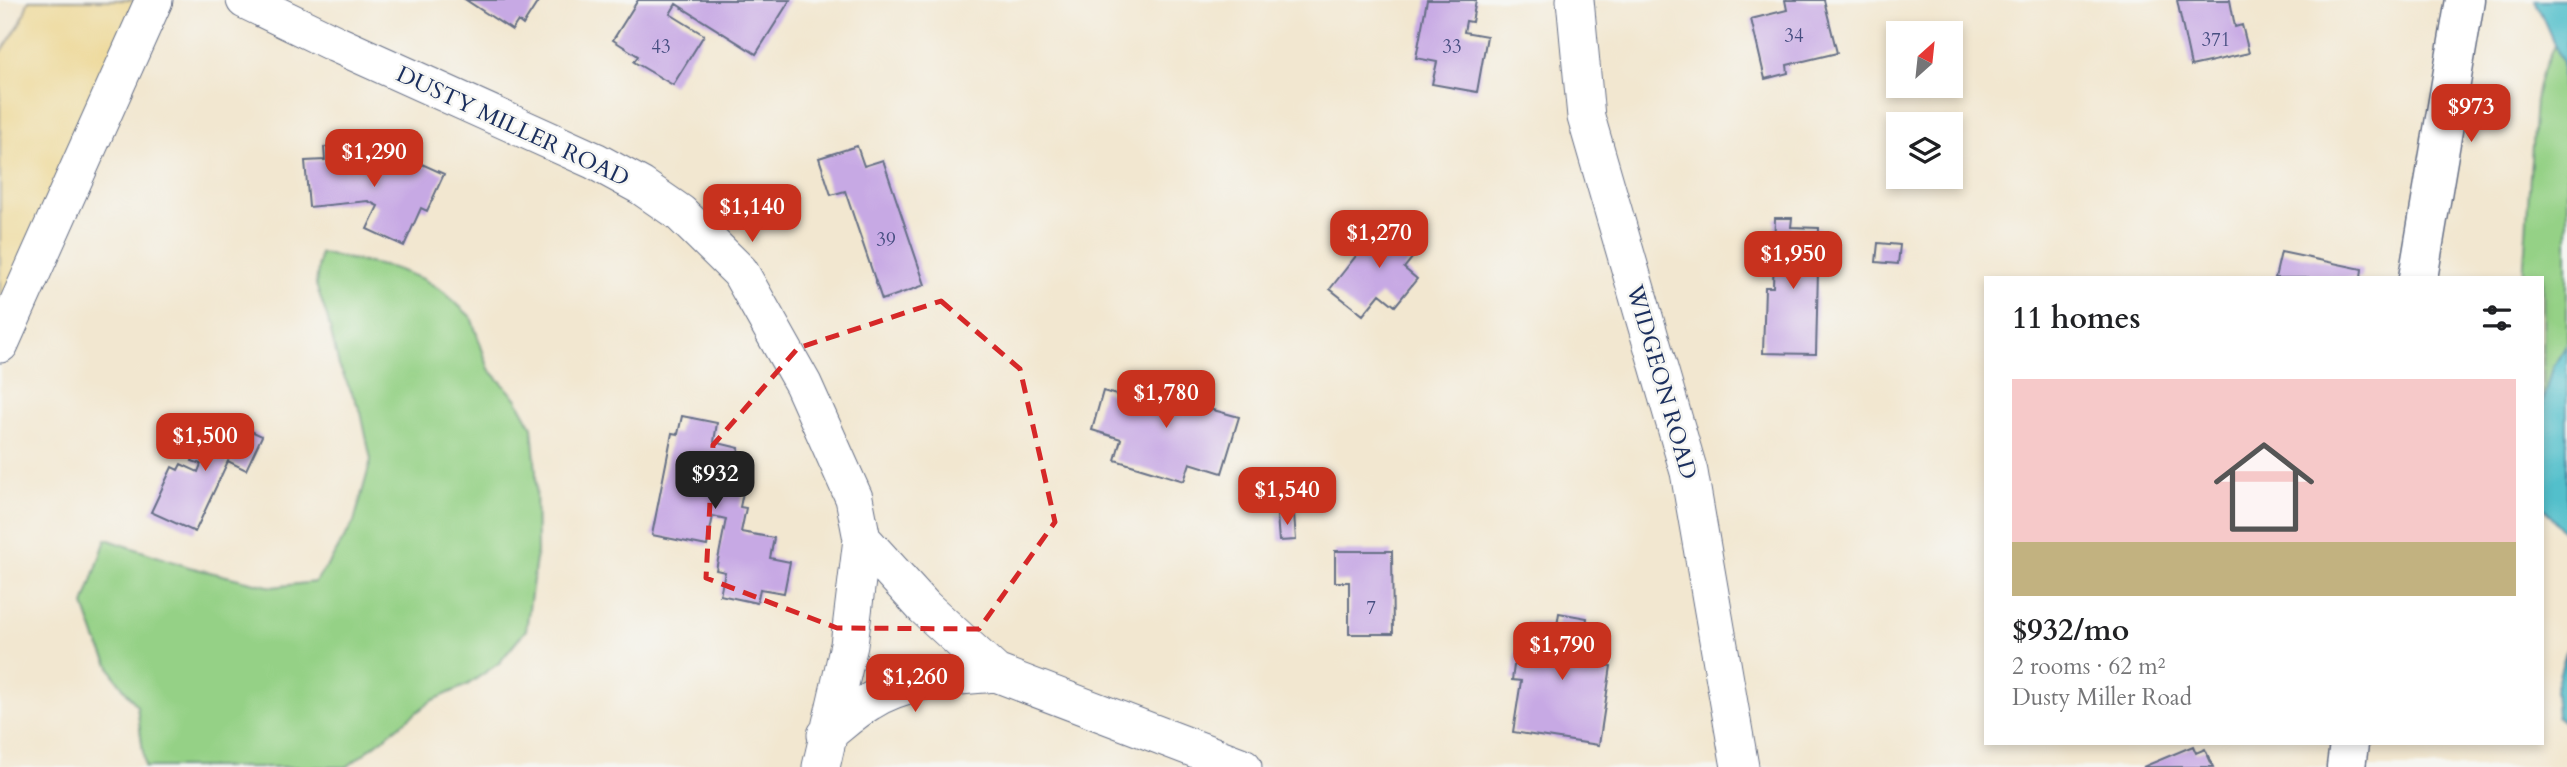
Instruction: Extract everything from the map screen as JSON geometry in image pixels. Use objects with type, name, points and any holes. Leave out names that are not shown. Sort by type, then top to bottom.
[{"type":"main road","points":[[2418,276],[2465,0]]},
{"type":"main road","points":[[2346,767],[2349,745]]},
{"type":"street","points":[[0,344],[155,0]]},
{"type":"street","name":"DUSTY MILLER ROAD","points":[[245,0],[594,161],[641,186],[680,213],[740,272],[803,384],[854,498],[862,539],[849,645],[823,751]]},
{"type":"street","name":"WIDGEON ROAD","points":[[1575,0],[1586,117],[1689,472],[1741,767]]},
{"type":"street","points":[[862,539],[924,607],[996,673],[1243,767]]},
{"type":"street","points":[[823,751],[869,701],[898,688],[934,679],[996,673]]},
{"type":"highlighted area","points":[[941,301],[1020,369],[1055,522],[979,629],[837,628],[706,578],[713,445],[798,348]]},
{"type":"green space","points":[[2567,13],[2567,504],[2544,503],[2544,276],[2523,276],[2535,100],[2542,73]]},
{"type":"green space","points":[[320,253],[393,268],[423,279],[444,292],[471,317],[489,369],[516,398],[532,427],[536,472],[537,552],[526,630],[499,663],[467,685],[431,701],[347,767],[145,767],[137,706],[115,677],[96,639],[84,605],[106,539],[189,567],[272,587],[315,582],[354,522],[371,460],[361,412],[339,366],[316,285]]},
{"type":"sand","points":[[29,0],[166,0],[0,338],[0,54],[21,22]]},
{"type":"water","points":[[2535,0],[2567,0],[2567,147],[2563,120],[2562,62]]},
{"type":"water","points":[[2567,344],[2567,539],[2544,508],[2544,399],[2553,367]]},
{"type":"water","points":[[2567,648],[2567,725],[2557,716],[2555,690]]},
{"type":"building","points":[[466,0],[539,0],[523,25],[518,21],[512,30]]},
{"type":"building","points":[[638,0],[790,0],[756,54],[676,4],[670,14],[704,35],[673,85],[634,62],[638,56],[613,40]]},
{"type":"building","points":[[1427,0],[1476,0],[1472,22],[1466,21],[1464,32],[1487,36],[1477,92],[1432,84],[1437,62],[1416,58]]},
{"type":"building","points":[[1785,0],[1824,0],[1837,53],[1787,65],[1788,73],[1765,79],[1751,19],[1787,10]]},
{"type":"building","points":[[2177,0],[2230,0],[2235,27],[2242,25],[2249,53],[2191,66]]},
{"type":"building","points":[[341,145],[342,158],[367,157],[398,163],[402,155],[444,174],[427,211],[421,208],[404,246],[367,229],[378,206],[368,201],[309,207],[305,161],[325,160],[324,147]]},
{"type":"building","points":[[857,146],[864,166],[883,160],[925,285],[882,300],[845,191],[831,195],[819,158]]},
{"type":"building","points":[[1775,218],[1792,218],[1791,227],[1819,228],[1816,354],[1763,353],[1765,287],[1773,287]]},
{"type":"building","points":[[1385,219],[1421,247],[1404,268],[1417,279],[1395,306],[1380,294],[1363,315],[1330,289]]},
{"type":"building","points":[[1878,243],[1900,245],[1898,264],[1876,262]]},
{"type":"building","points":[[2281,252],[2362,269],[2361,276],[2275,276]]},
{"type":"building","points":[[1136,379],[1208,401],[1206,408],[1239,417],[1222,473],[1190,463],[1184,481],[1115,460],[1121,439],[1092,430],[1103,391],[1130,399]]},
{"type":"building","points":[[219,416],[262,436],[246,470],[228,461],[195,532],[151,512],[172,467],[178,470],[181,464],[198,472],[201,464],[192,461],[209,422],[215,425]]},
{"type":"building","points":[[682,416],[717,423],[714,442],[739,448],[733,480],[745,483],[740,507],[746,508],[741,532],[774,538],[770,558],[790,562],[784,593],[760,589],[757,603],[720,595],[725,572],[716,570],[726,519],[713,516],[707,546],[652,535],[672,433],[678,434]]},
{"type":"building","points":[[1294,513],[1296,540],[1279,541],[1277,515]]},
{"type":"building","points":[[1335,551],[1392,551],[1393,634],[1349,634],[1349,582],[1335,582]]},
{"type":"building","points":[[1559,613],[1587,618],[1586,627],[1605,630],[1600,664],[1611,666],[1599,745],[1513,732],[1521,681],[1512,680],[1516,651],[1525,653],[1530,622],[1557,626]]},
{"type":"building","points":[[2193,746],[2196,753],[2205,749],[2213,767],[2143,767]]}]
